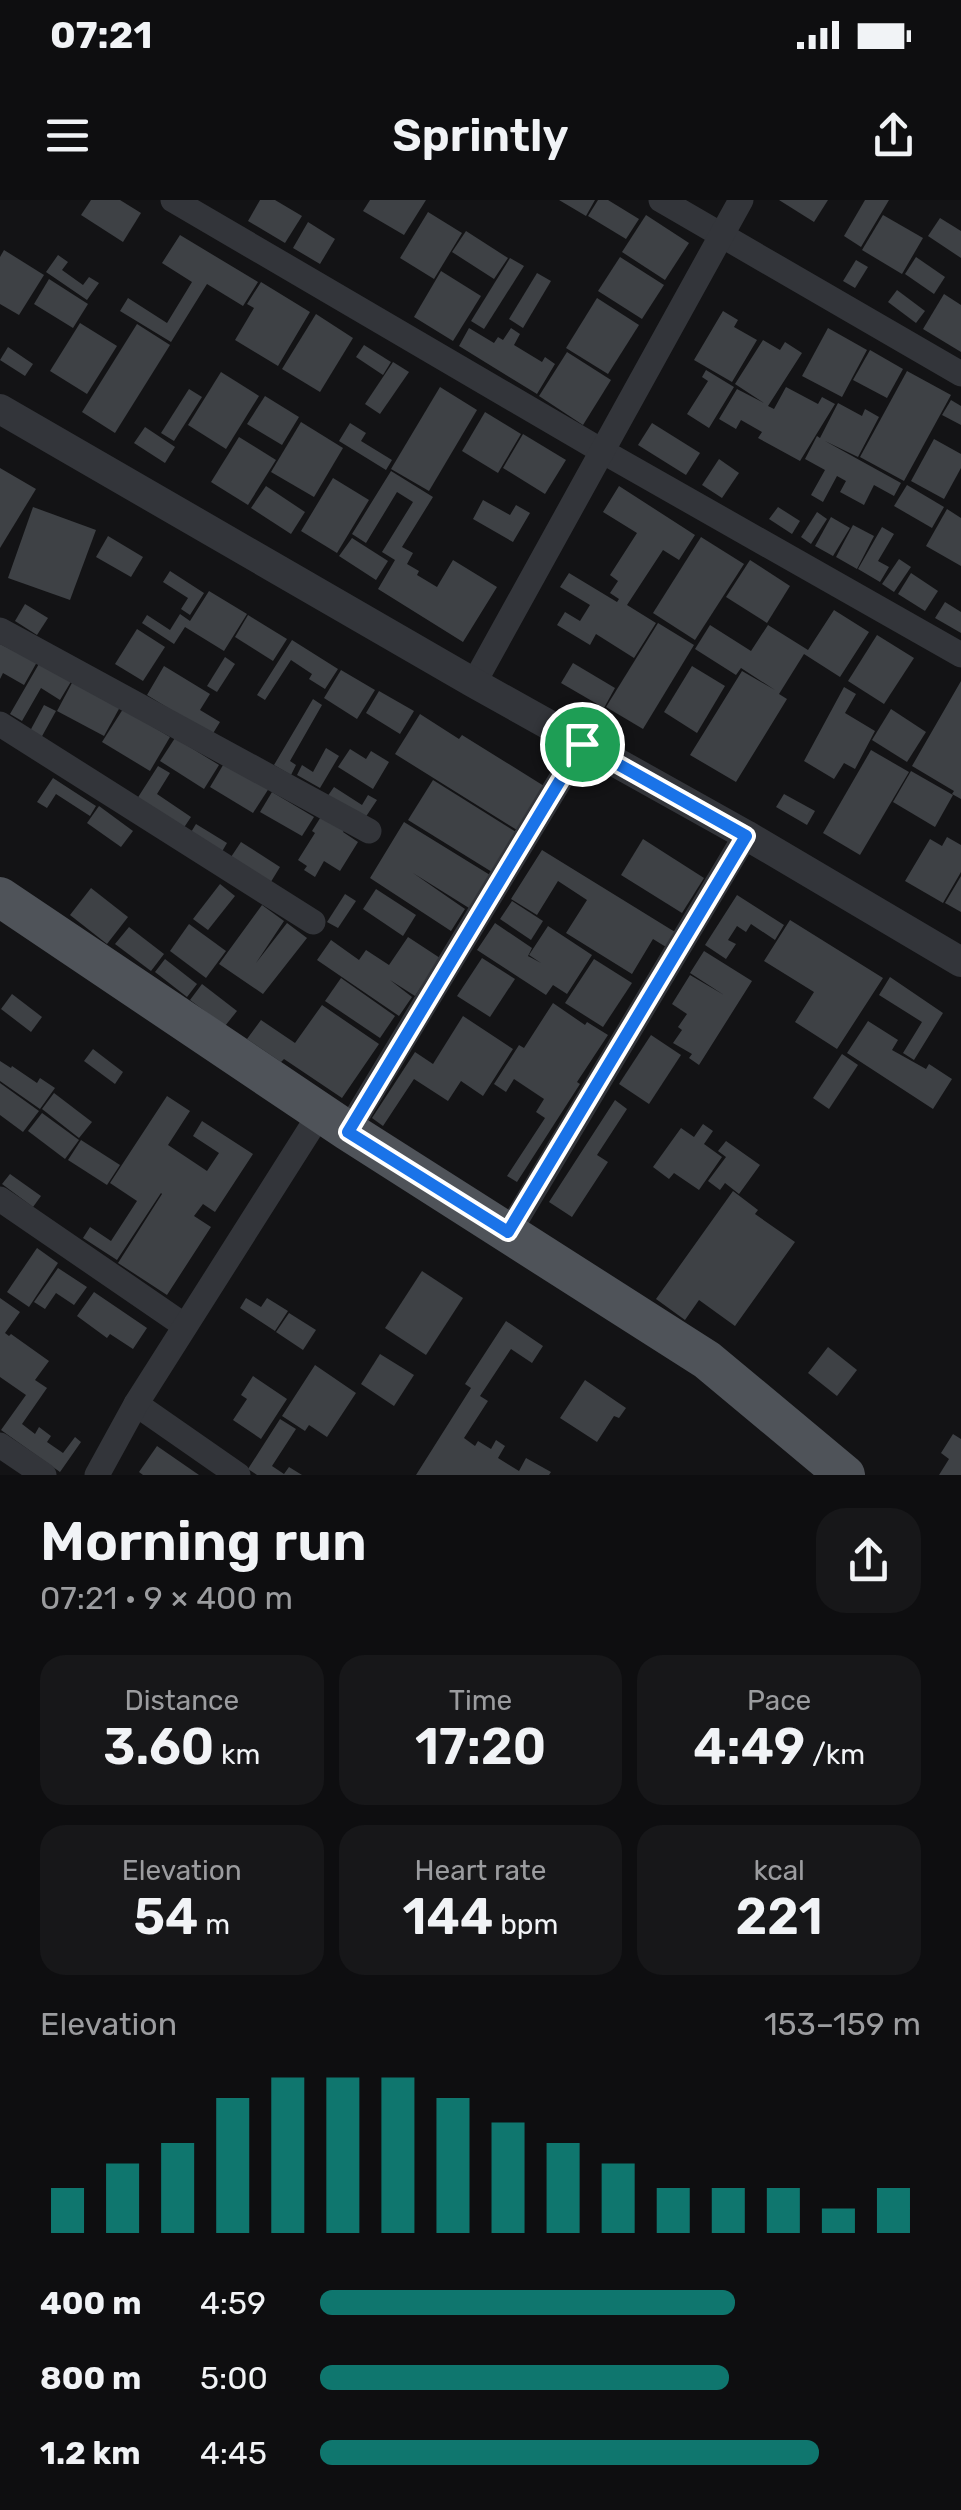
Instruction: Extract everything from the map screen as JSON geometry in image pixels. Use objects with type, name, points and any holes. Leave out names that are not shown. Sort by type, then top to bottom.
[{"type":"main road","points":[[0,897],[335,1122],[707,1360],[846,1475]]},
{"type":"street","points":[[174,200],[961,656]]},
{"type":"street","points":[[661,200],[961,374]]},
{"type":"street","points":[[474,683],[740,200]]},
{"type":"street","points":[[0,409],[961,962]]},
{"type":"street","points":[[0,630],[369,831]]},
{"type":"street","points":[[0,724],[313,922]]},
{"type":"street","points":[[98,1475],[185,1326],[335,1122],[582,744]]},
{"type":"street","points":[[508,1232],[746,836]]},
{"type":"street","points":[[0,1199],[185,1326]]},
{"type":"street","points":[[136,1404],[238,1475]]},
{"type":"street","points":[[0,1446],[44,1475]]},
{"type":"building","points":[[91,200],[120,200],[141,213],[123,242],[81,215]]},
{"type":"building","points":[[260,200],[275,200],[302,216],[285,243],[248,221]]},
{"type":"building","points":[[370,200],[426,200],[404,235],[363,211]]},
{"type":"building","points":[[559,200],[595,200],[586,216]]},
{"type":"building","points":[[598,200],[608,200],[639,219],[626,239],[588,216]]},
{"type":"building","points":[[779,200],[828,200],[814,222]]},
{"type":"building","points":[[865,200],[889,200],[861,247],[844,236]]},
{"type":"building","points":[[428,212],[462,233],[434,279],[400,258]]},
{"type":"building","points":[[646,215],[689,243],[665,280],[622,252]]},
{"type":"building","points":[[883,215],[923,238],[902,274],[862,250]]},
{"type":"building","points":[[940,218],[961,231],[961,258],[928,236]]},
{"type":"building","points":[[308,222],[335,239],[320,264],[293,248]]},
{"type":"building","points":[[466,231],[508,258],[494,279],[452,252]]},
{"type":"building","points":[[180,235],[258,282],[243,306],[207,284],[171,342],[120,311],[128,298],[167,323],[192,282],[162,263]]},
{"type":"building","points":[[4,250],[44,275],[19,315],[0,304],[0,257]]},
{"type":"building","points":[[58,255],[68,262],[62,270],[83,285],[89,277],[99,283],[87,300],[46,272]]},
{"type":"building","points":[[620,257],[664,285],[642,319],[598,291]]},
{"type":"building","points":[[916,257],[945,277],[934,294],[905,274]]},
{"type":"building","points":[[510,258],[524,266],[484,329],[471,321]]},
{"type":"building","points":[[856,260],[868,267],[855,288],[843,281]]},
{"type":"building","points":[[441,271],[481,296],[453,341],[414,317]]},
{"type":"building","points":[[537,273],[551,281],[523,328],[509,319]]},
{"type":"building","points":[[49,279],[88,304],[73,328],[34,304]]},
{"type":"building","points":[[261,282],[310,312],[278,366],[235,340],[254,308],[247,304]]},
{"type":"building","points":[[897,290],[925,311],[916,323],[888,302]]},
{"type":"building","points":[[944,294],[961,305],[961,352],[923,329]]},
{"type":"building","points":[[597,298],[639,325],[608,374],[566,348]]},
{"type":"building","points":[[723,311],[738,320],[734,327],[757,340],[732,382],[694,360]]},
{"type":"building","points":[[316,314],[353,338],[320,392],[282,369]]},
{"type":"building","points":[[80,323],[117,346],[87,394],[50,371]]},
{"type":"building","points":[[137,324],[170,345],[115,433],[82,412]]},
{"type":"building","points":[[469,328],[494,343],[498,337],[503,340],[511,328],[520,334],[514,345],[542,362],[545,357],[555,364],[537,394],[459,346]]},
{"type":"building","points":[[828,328],[867,350],[842,397],[802,376]]},
{"type":"building","points":[[763,340],[780,350],[785,342],[802,353],[768,406],[774,409],[786,387],[818,404],[822,397],[835,404],[800,461],[758,438],[762,432],[741,420],[736,429],[719,419],[737,389],[764,403],[735,384]]},
{"type":"building","points":[[364,345],[391,362],[383,375],[356,357]]},
{"type":"building","points":[[8,347],[33,364],[25,376],[0,360]]},
{"type":"building","points":[[870,350],[903,369],[887,398],[853,380]]},
{"type":"building","points":[[567,352],[611,380],[583,425],[539,396]]},
{"type":"building","points":[[393,362],[409,372],[380,414],[365,404]]},
{"type":"building","points":[[706,370],[734,387],[709,428],[687,414],[708,381],[702,377]]},
{"type":"building","points":[[907,371],[951,395],[904,481],[860,457]]},
{"type":"building","points":[[221,372],[259,396],[226,449],[188,425]]},
{"type":"building","points":[[440,387],[477,410],[429,491],[391,469]]},
{"type":"building","points":[[189,389],[202,397],[174,441],[161,433]]},
{"type":"building","points":[[265,396],[299,417],[282,445],[247,424]]},
{"type":"building","points":[[951,400],[961,406],[961,425],[942,415]]},
{"type":"building","points":[[838,403],[862,416],[865,409],[879,417],[858,457],[825,441],[901,483],[894,496],[874,485],[864,505],[840,492],[846,481],[837,476],[823,502],[811,495],[825,470],[805,459]]},
{"type":"building","points":[[485,412],[521,434],[498,473],[462,451]]},
{"type":"building","points":[[301,422],[343,448],[314,497],[271,472]]},
{"type":"building","points":[[350,423],[366,433],[361,441],[392,460],[386,470],[339,441]]},
{"type":"building","points":[[652,423],[700,453],[686,475],[638,445]]},
{"type":"building","points":[[145,427],[175,447],[165,463],[134,443]]},
{"type":"building","points":[[523,434],[566,460],[545,494],[503,468]]},
{"type":"building","points":[[239,437],[276,460],[248,505],[211,482]]},
{"type":"building","points":[[934,439],[961,454],[961,468],[944,499],[911,481]]},
{"type":"building","points":[[719,459],[739,473],[722,498],[702,485]]},
{"type":"building","points":[[0,468],[36,489],[0,548]]},
{"type":"building","points":[[391,471],[433,497],[402,547],[413,553],[407,564],[419,571],[417,575],[437,587],[453,560],[497,587],[463,642],[378,589],[395,560],[382,552],[413,502],[397,492],[366,543],[352,534]]},
{"type":"building","points":[[333,478],[369,500],[337,553],[301,531]]},
{"type":"building","points":[[907,485],[944,507],[932,528],[894,506]]},
{"type":"building","points":[[266,486],[305,512],[291,534],[251,508]]},
{"type":"building","points":[[619,486],[695,535],[679,560],[663,550],[627,605],[656,623],[634,658],[596,634],[590,645],[557,625],[565,612],[580,621],[590,605],[560,587],[569,573],[617,602],[619,599],[610,593],[618,581],[610,575],[637,533],[603,512]]},
{"type":"building","points":[[483,500],[510,515],[516,505],[530,513],[513,542],[473,519]]},
{"type":"building","points":[[33,507],[96,530],[70,600],[8,578]]},
{"type":"building","points":[[778,507],[800,521],[792,534],[769,519]]},
{"type":"building","points":[[947,509],[961,518],[961,566],[926,546]]},
{"type":"building","points":[[817,512],[827,519],[811,544],[801,537]]},
{"type":"building","points":[[831,517],[850,528],[833,556],[815,546]]},
{"type":"building","points":[[853,525],[874,536],[857,569],[836,557]]},
{"type":"building","points":[[882,527],[894,534],[878,561],[889,567],[880,582],[858,569]]},
{"type":"building","points":[[108,536],[143,557],[131,577],[96,557]]},
{"type":"building","points":[[701,537],[744,564],[695,640],[653,613]]},
{"type":"building","points":[[352,538],[388,561],[376,580],[339,556]]},
{"type":"building","points":[[899,559],[911,567],[894,592],[882,584]]},
{"type":"building","points":[[750,560],[790,586],[767,623],[726,597]]},
{"type":"building","points":[[170,571],[204,593],[190,615],[181,609],[188,598],[163,582]]},
{"type":"building","points":[[911,573],[938,591],[925,611],[898,594]]},
{"type":"building","points":[[209,591],[247,614],[224,651],[185,627],[174,644],[142,623],[147,615],[170,630],[180,614],[190,621]]},
{"type":"building","points":[[945,602],[961,612],[961,633],[935,618]]},
{"type":"building","points":[[25,604],[48,618],[37,635],[15,621]]},
{"type":"building","points":[[834,610],[869,632],[840,677],[804,654],[779,694],[787,699],[736,782],[690,755],[742,671],[775,690],[741,668],[736,675],[695,649],[710,625],[751,651],[768,625],[808,650]]},
{"type":"building","points":[[248,615],[287,639],[273,661],[235,637]]},
{"type":"building","points":[[658,623],[694,645],[643,729],[606,707]]},
{"type":"building","points":[[137,629],[165,647],[143,681],[115,664]]},
{"type":"building","points":[[877,635],[914,658],[884,704],[848,681]]},
{"type":"building","points":[[292,640],[338,669],[325,689],[291,660],[265,700],[257,695]]},
{"type":"building","points":[[0,644],[37,662],[24,685],[3,673],[0,679]]},
{"type":"building","points":[[225,657],[235,664],[217,692],[207,686]]},
{"type":"building","points":[[40,662],[72,680],[60,700],[41,688],[22,721],[10,714]]},
{"type":"building","points":[[573,663],[615,688],[604,708],[561,683]]},
{"type":"building","points":[[164,666],[210,694],[200,710],[220,722],[212,735],[147,695]]},
{"type":"building","points":[[692,666],[725,686],[697,733],[664,712]]},
{"type":"building","points":[[341,670],[375,690],[357,719],[324,698]]},
{"type":"building","points":[[73,681],[120,707],[104,736],[57,711]]},
{"type":"building","points":[[961,681],[961,799],[912,766]]},
{"type":"building","points":[[844,687],[856,694],[845,713],[875,731],[855,769],[844,763],[834,779],[804,761]]},
{"type":"building","points":[[379,691],[414,711],[400,734],[366,713]]},
{"type":"building","points":[[313,699],[322,705],[290,761],[296,765],[291,775],[274,765]]},
{"type":"building","points":[[44,705],[56,711],[41,738],[30,731]]},
{"type":"building","points":[[123,709],[170,737],[150,771],[102,742]]},
{"type":"building","points":[[891,709],[926,732],[907,762],[872,740]]},
{"type":"building","points":[[420,714],[544,786],[517,830],[395,754]]},
{"type":"building","points":[[175,738],[219,765],[204,789],[160,761]]},
{"type":"building","points":[[326,748],[339,756],[320,788],[297,775],[302,765],[313,772]]},
{"type":"building","points":[[350,749],[366,759],[371,751],[389,762],[373,789],[338,767]]},
{"type":"building","points":[[871,750],[909,772],[860,855],[823,833]]},
{"type":"building","points":[[229,755],[273,782],[253,813],[210,787]]},
{"type":"building","points":[[158,766],[170,773],[157,794],[191,817],[181,832],[135,802]]},
{"type":"building","points":[[911,771],[953,795],[935,827],[893,802]]},
{"type":"building","points":[[53,778],[96,806],[90,816],[56,794],[47,808],[37,802]]},
{"type":"building","points":[[433,780],[516,832],[492,872],[408,820]]},
{"type":"building","points":[[334,787],[362,805],[368,795],[377,800],[363,821],[327,797]]},
{"type":"building","points":[[272,792],[314,817],[302,836],[260,812]]},
{"type":"building","points":[[784,794],[815,811],[807,825],[776,807]]},
{"type":"building","points":[[99,806],[133,831],[121,847],[87,823]]},
{"type":"building","points":[[322,815],[358,842],[340,871],[324,861],[315,877],[298,860]]},
{"type":"building","points":[[404,822],[490,875],[469,908],[413,873],[465,909],[451,931],[370,878]]},
{"type":"building","points":[[196,824],[227,843],[220,855],[188,837]]},
{"type":"building","points":[[947,837],[961,845],[961,872],[943,903],[905,881],[930,839],[942,846]]},
{"type":"building","points":[[643,839],[704,878],[682,913],[621,875]]},
{"type":"building","points":[[241,842],[280,867],[269,885],[229,860]]},
{"type":"building","points":[[542,850],[675,932],[666,947],[653,939],[632,974],[566,933],[587,900],[558,881],[537,915],[511,899]]},
{"type":"building","points":[[961,876],[961,912],[945,903]]},
{"type":"building","points":[[220,884],[235,896],[208,930],[193,919]]},
{"type":"building","points":[[91,888],[128,917],[107,944],[70,915]]},
{"type":"building","points":[[376,889],[416,915],[403,936],[363,909]]},
{"type":"building","points":[[345,894],[356,901],[338,928],[327,922]]},
{"type":"building","points":[[737,895],[784,925],[775,940],[751,924],[746,932],[737,926],[728,940],[736,944],[726,959],[705,945]]},
{"type":"building","points":[[512,901],[543,921],[531,940],[500,919]]},
{"type":"building","points":[[262,905],[284,921],[256,963],[287,923],[307,938],[263,994],[219,964]]},
{"type":"building","points":[[790,920],[883,978],[837,1049],[795,1022],[814,992],[764,961]]},
{"type":"building","points":[[495,923],[532,948],[528,956],[541,963],[529,955],[548,926],[592,955],[567,994],[553,985],[546,995],[477,950]]},
{"type":"building","points":[[189,924],[226,951],[206,978],[170,951]]},
{"type":"building","points":[[129,927],[164,954],[151,971],[115,944]]},
{"type":"building","points":[[408,937],[440,958],[415,996],[390,980],[412,997],[399,1016],[317,960],[331,940],[359,960],[366,950],[389,965]]},
{"type":"building","points":[[704,951],[752,981],[699,1065],[689,1058],[692,1054],[673,1043],[687,1014],[672,1004],[690,975],[724,995],[690,973]]},
{"type":"building","points":[[482,958],[515,979],[490,1017],[457,996]]},
{"type":"building","points":[[165,959],[197,984],[187,997],[155,972]]},
{"type":"building","points":[[594,959],[632,983],[603,1027],[565,1003]]},
{"type":"building","points":[[890,977],[943,1013],[914,1060],[903,1053],[922,1022],[879,995]]},
{"type":"building","points":[[341,978],[395,1016],[380,1038],[325,1001]]},
{"type":"building","points":[[202,984],[237,1011],[225,1026],[190,1000]]},
{"type":"building","points":[[12,994],[42,1017],[31,1032],[1,1009]]},
{"type":"building","points":[[553,1003],[608,1035],[517,1182],[507,1176],[545,1118],[536,1112],[544,1099],[514,1079],[506,1092],[494,1084],[519,1045],[524,1048]]},
{"type":"building","points":[[322,1005],[379,1044],[342,1098],[247,1039],[261,1020],[295,1043]]},
{"type":"building","points":[[463,1016],[513,1049],[483,1096],[461,1081],[448,1101],[414,1079],[383,1126],[372,1118],[415,1052],[433,1064]]},
{"type":"building","points":[[868,1021],[898,1040],[892,1050],[926,1069],[929,1064],[952,1079],[933,1109],[847,1053]]},
{"type":"building","points":[[651,1035],[681,1055],[649,1104],[619,1084]]},
{"type":"building","points":[[93,1049],[123,1072],[115,1084],[84,1061]]},
{"type":"building","points":[[842,1054],[858,1065],[829,1109],[813,1098]]},
{"type":"building","points":[[0,1061],[37,1083],[40,1078],[55,1088],[40,1109],[0,1081]]},
{"type":"building","points":[[0,1083],[39,1111],[23,1132],[0,1115]]},
{"type":"building","points":[[54,1093],[92,1122],[79,1138],[42,1109]]},
{"type":"building","points":[[167,1096],[190,1111],[168,1145],[207,1171],[219,1153],[193,1136],[202,1121],[253,1154],[215,1212],[203,1204],[194,1216],[211,1227],[167,1295],[118,1263],[161,1193],[117,1260],[83,1238],[90,1227],[111,1241],[137,1201],[110,1183]]},
{"type":"building","points":[[615,1100],[627,1109],[597,1155],[608,1162],[572,1217],[549,1202]]},
{"type":"building","points":[[42,1113],[79,1140],[65,1159],[28,1131]]},
{"type":"building","points":[[703,1124],[713,1131],[704,1144],[722,1157],[699,1190],[674,1173],[669,1179],[653,1167],[681,1128],[694,1137]]},
{"type":"building","points":[[81,1140],[120,1165],[107,1185],[68,1160]]},
{"type":"building","points":[[726,1141],[760,1165],[739,1194],[725,1183],[720,1190],[708,1181],[726,1157],[718,1151]]},
{"type":"building","points":[[10,1174],[41,1196],[33,1207],[2,1184]]},
{"type":"building","points":[[733,1191],[758,1210],[755,1214],[795,1242],[735,1326],[699,1300],[685,1320],[656,1299]]},
{"type":"building","points":[[37,1248],[58,1263],[29,1307],[7,1292]]},
{"type":"building","points":[[58,1268],[87,1287],[74,1305],[56,1293],[45,1309],[34,1302]]},
{"type":"building","points":[[422,1271],[463,1298],[426,1355],[385,1328]]},
{"type":"building","points":[[94,1292],[147,1328],[133,1349],[110,1334],[107,1338],[77,1316]]},
{"type":"building","points":[[0,1298],[20,1312],[5,1333],[49,1361],[35,1380],[47,1388],[22,1424],[35,1434],[39,1427],[51,1436],[47,1442],[63,1453],[75,1437],[81,1442],[60,1472],[1,1430],[26,1395],[0,1377]]},
{"type":"building","points":[[246,1298],[261,1307],[267,1298],[288,1311],[275,1331],[240,1308]]},
{"type":"building","points":[[289,1313],[316,1330],[303,1350],[276,1332]]},
{"type":"building","points":[[506,1321],[543,1346],[532,1363],[511,1349],[480,1396],[488,1401],[464,1438],[475,1446],[478,1441],[491,1449],[496,1440],[505,1446],[498,1458],[519,1471],[526,1458],[551,1472],[416,1475],[471,1388],[465,1384]]},
{"type":"building","points":[[828,1347],[857,1370],[837,1396],[808,1373]]},
{"type":"building","points":[[380,1354],[414,1375],[394,1406],[361,1384]]},
{"type":"building","points":[[315,1365],[356,1393],[327,1437],[309,1425],[305,1431],[282,1416]]},
{"type":"building","points":[[253,1376],[287,1399],[261,1439],[233,1420],[247,1399],[241,1395]]},
{"type":"building","points":[[585,1380],[626,1408],[619,1418],[614,1416],[597,1442],[560,1418]]},
{"type":"building","points":[[280,1419],[296,1429],[272,1466],[284,1474],[289,1467],[302,1475],[257,1475],[248,1469]]},
{"type":"building","points":[[953,1434],[961,1439],[961,1475],[939,1475],[949,1459],[941,1453]]},
{"type":"building","points":[[157,1446],[199,1475],[143,1475],[139,1472]]},
{"type":"route","points":[[582,744],[746,836],[508,1232],[348,1132],[582,744]]}]
